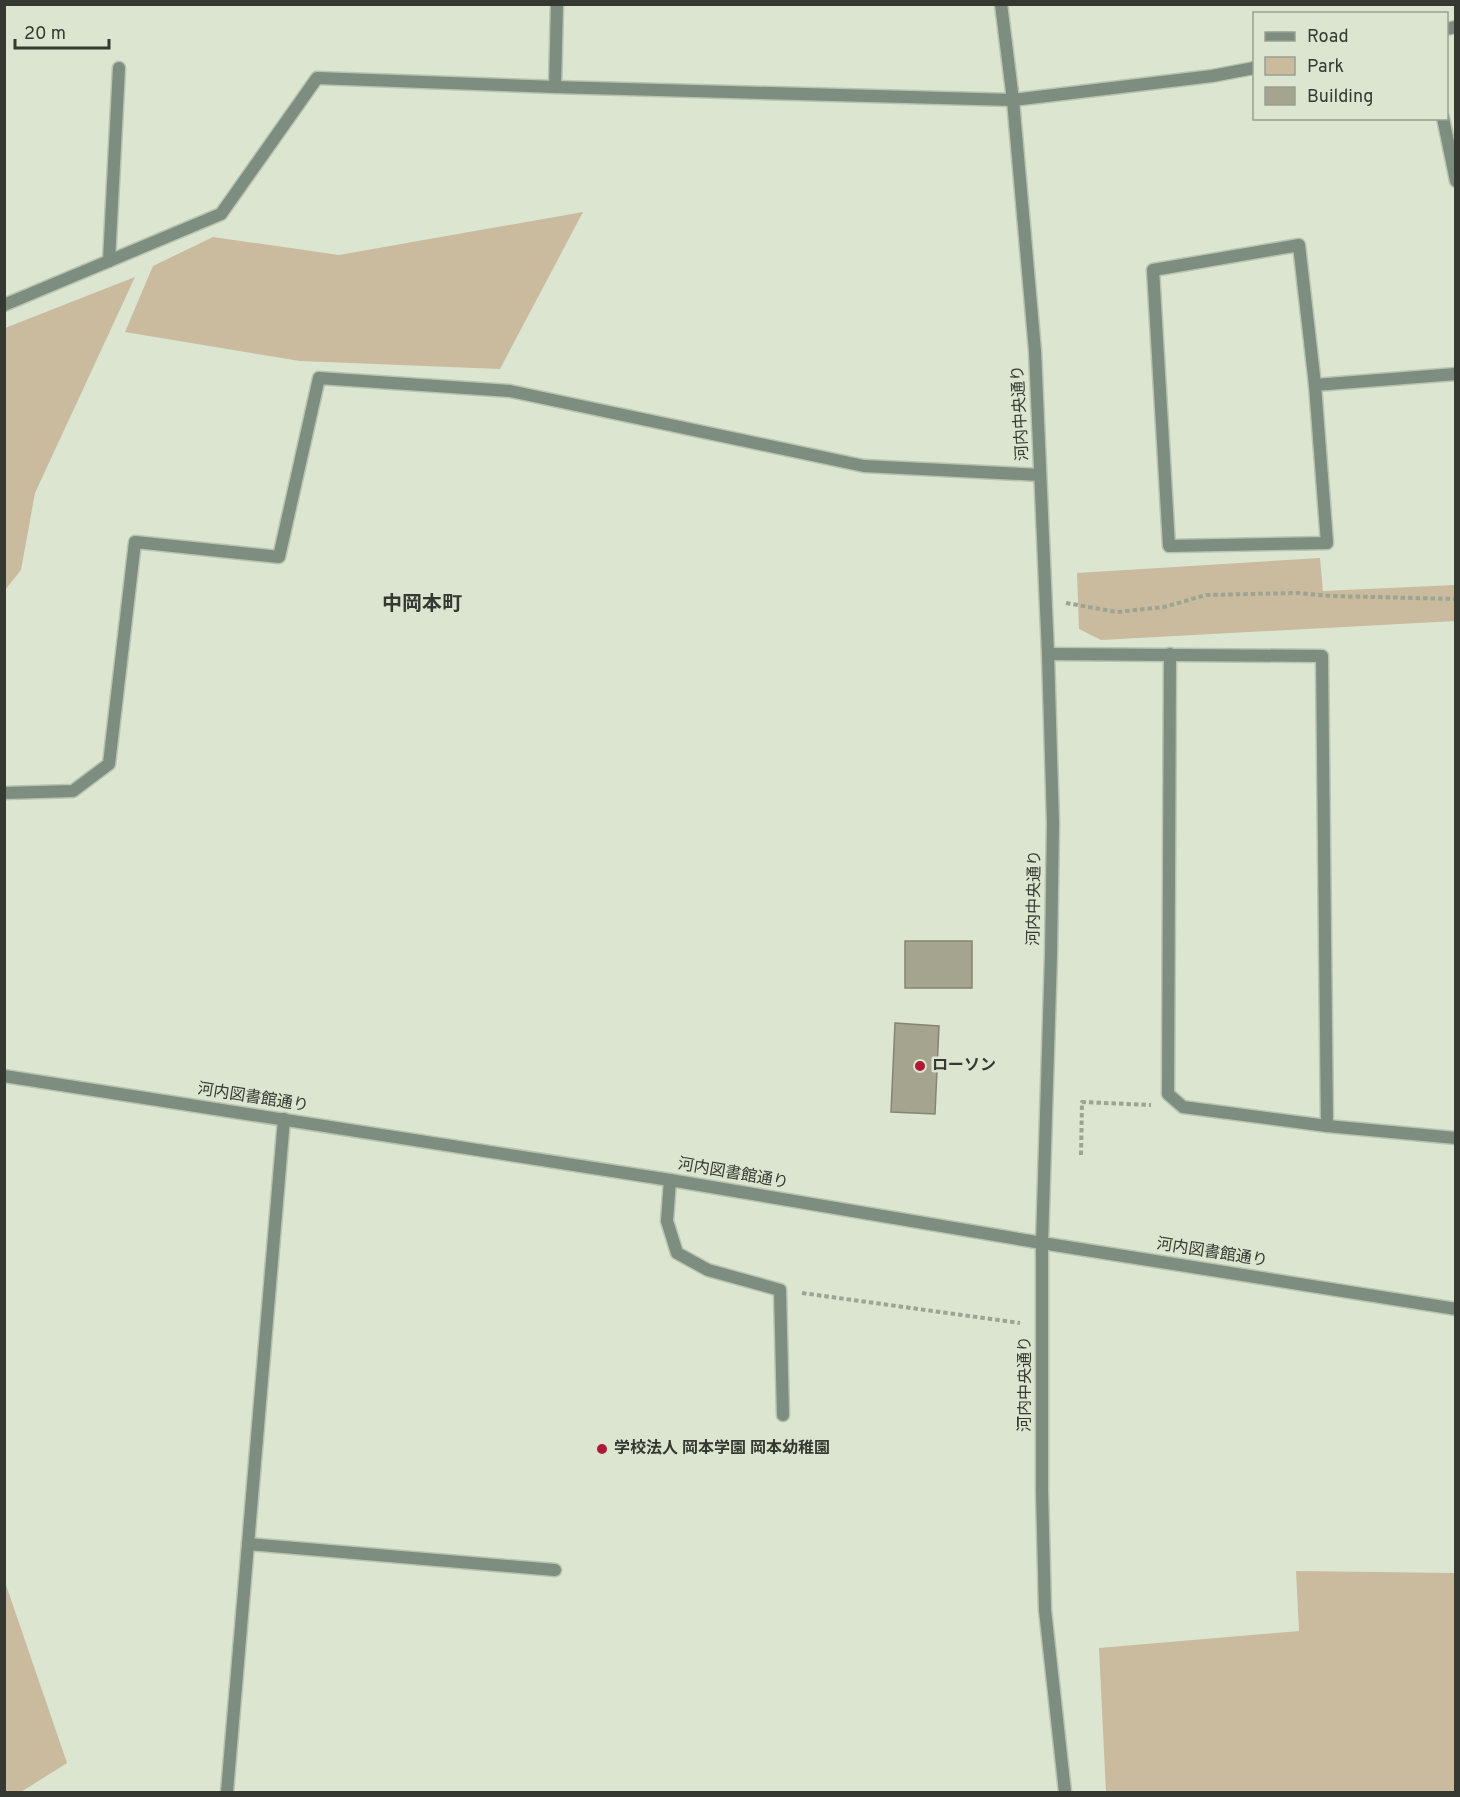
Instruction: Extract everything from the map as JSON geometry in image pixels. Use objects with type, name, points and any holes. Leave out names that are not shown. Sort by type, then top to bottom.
[{"type":"street","points":[[555,87],[557,4]]},
{"type":"street","name":"河内中央通り","points":[[1002,4],[1013,100],[1035,351],[1048,654],[1053,856],[1042,1243],[1042,1490],[1045,1610],[1065,1792]]},
{"type":"street","points":[[109,261],[119,68]]},
{"type":"street","points":[[4,305],[220,214],[317,78],[1013,100],[1212,76],[1253,68]]},
{"type":"street","points":[[1443,120],[1455,180]]},
{"type":"street","points":[[1299,245],[1315,385],[1327,543],[1169,546],[1153,270],[1299,245]]},
{"type":"street","points":[[1315,385],[1455,374]]},
{"type":"street","points":[[4,794],[74,791],[109,764],[135,542],[279,557],[319,378],[510,391],[864,466],[1040,475]]},
{"type":"street","points":[[1048,654],[1322,656],[1327,1126]]},
{"type":"street","points":[[1170,654],[1168,1094],[1183,1107],[1327,1126],[1455,1138]]},
{"type":"street","name":"河内図書館通り","points":[[4,1076],[670,1180],[1042,1243],[1455,1309]]},
{"type":"street","points":[[226,1792],[284,1119]]},
{"type":"street","points":[[670,1180],[667,1221],[677,1253],[708,1270],[780,1290],[783,1415]]},
{"type":"street","points":[[248,1544],[555,1570]]},
{"type":"path","points":[[1046,600],[1117,612],[1164,607],[1206,595],[1297,593],[1455,599]]},
{"type":"path","points":[[1081,1155],[1082,1102],[1161,1106],[1173,1098]]},
{"type":"path","points":[[780,1290],[1042,1326]]},
{"type":"green space","points":[[583,212],[500,369],[300,361],[125,332],[153,266],[213,237],[339,255]]},
{"type":"green space","points":[[135,277],[35,493],[21,570],[5,590],[5,328]]},
{"type":"green space","points":[[1320,558],[1323,591],[1455,585],[1455,621],[1101,640],[1079,629],[1077,573]]},
{"type":"green space","points":[[1296,1571],[1455,1573],[1455,1792],[1106,1792],[1099,1648],[1299,1631]]},
{"type":"green space","points":[[5,1582],[67,1763],[21,1792],[5,1792]]},
{"type":"building","points":[[905,941],[972,941],[972,988],[905,988]]},
{"type":"building","points":[[895,1023],[939,1026],[935,1114],[891,1112]]},
{"type":"place","name":"ローソン","points":[[920,1066]]},
{"type":"place","name":"学校法人 岡本学園 岡本幼稚園","points":[[602,1449]]},
{"type":"district","name":"中岡本町","points":[[422,605]]}]
